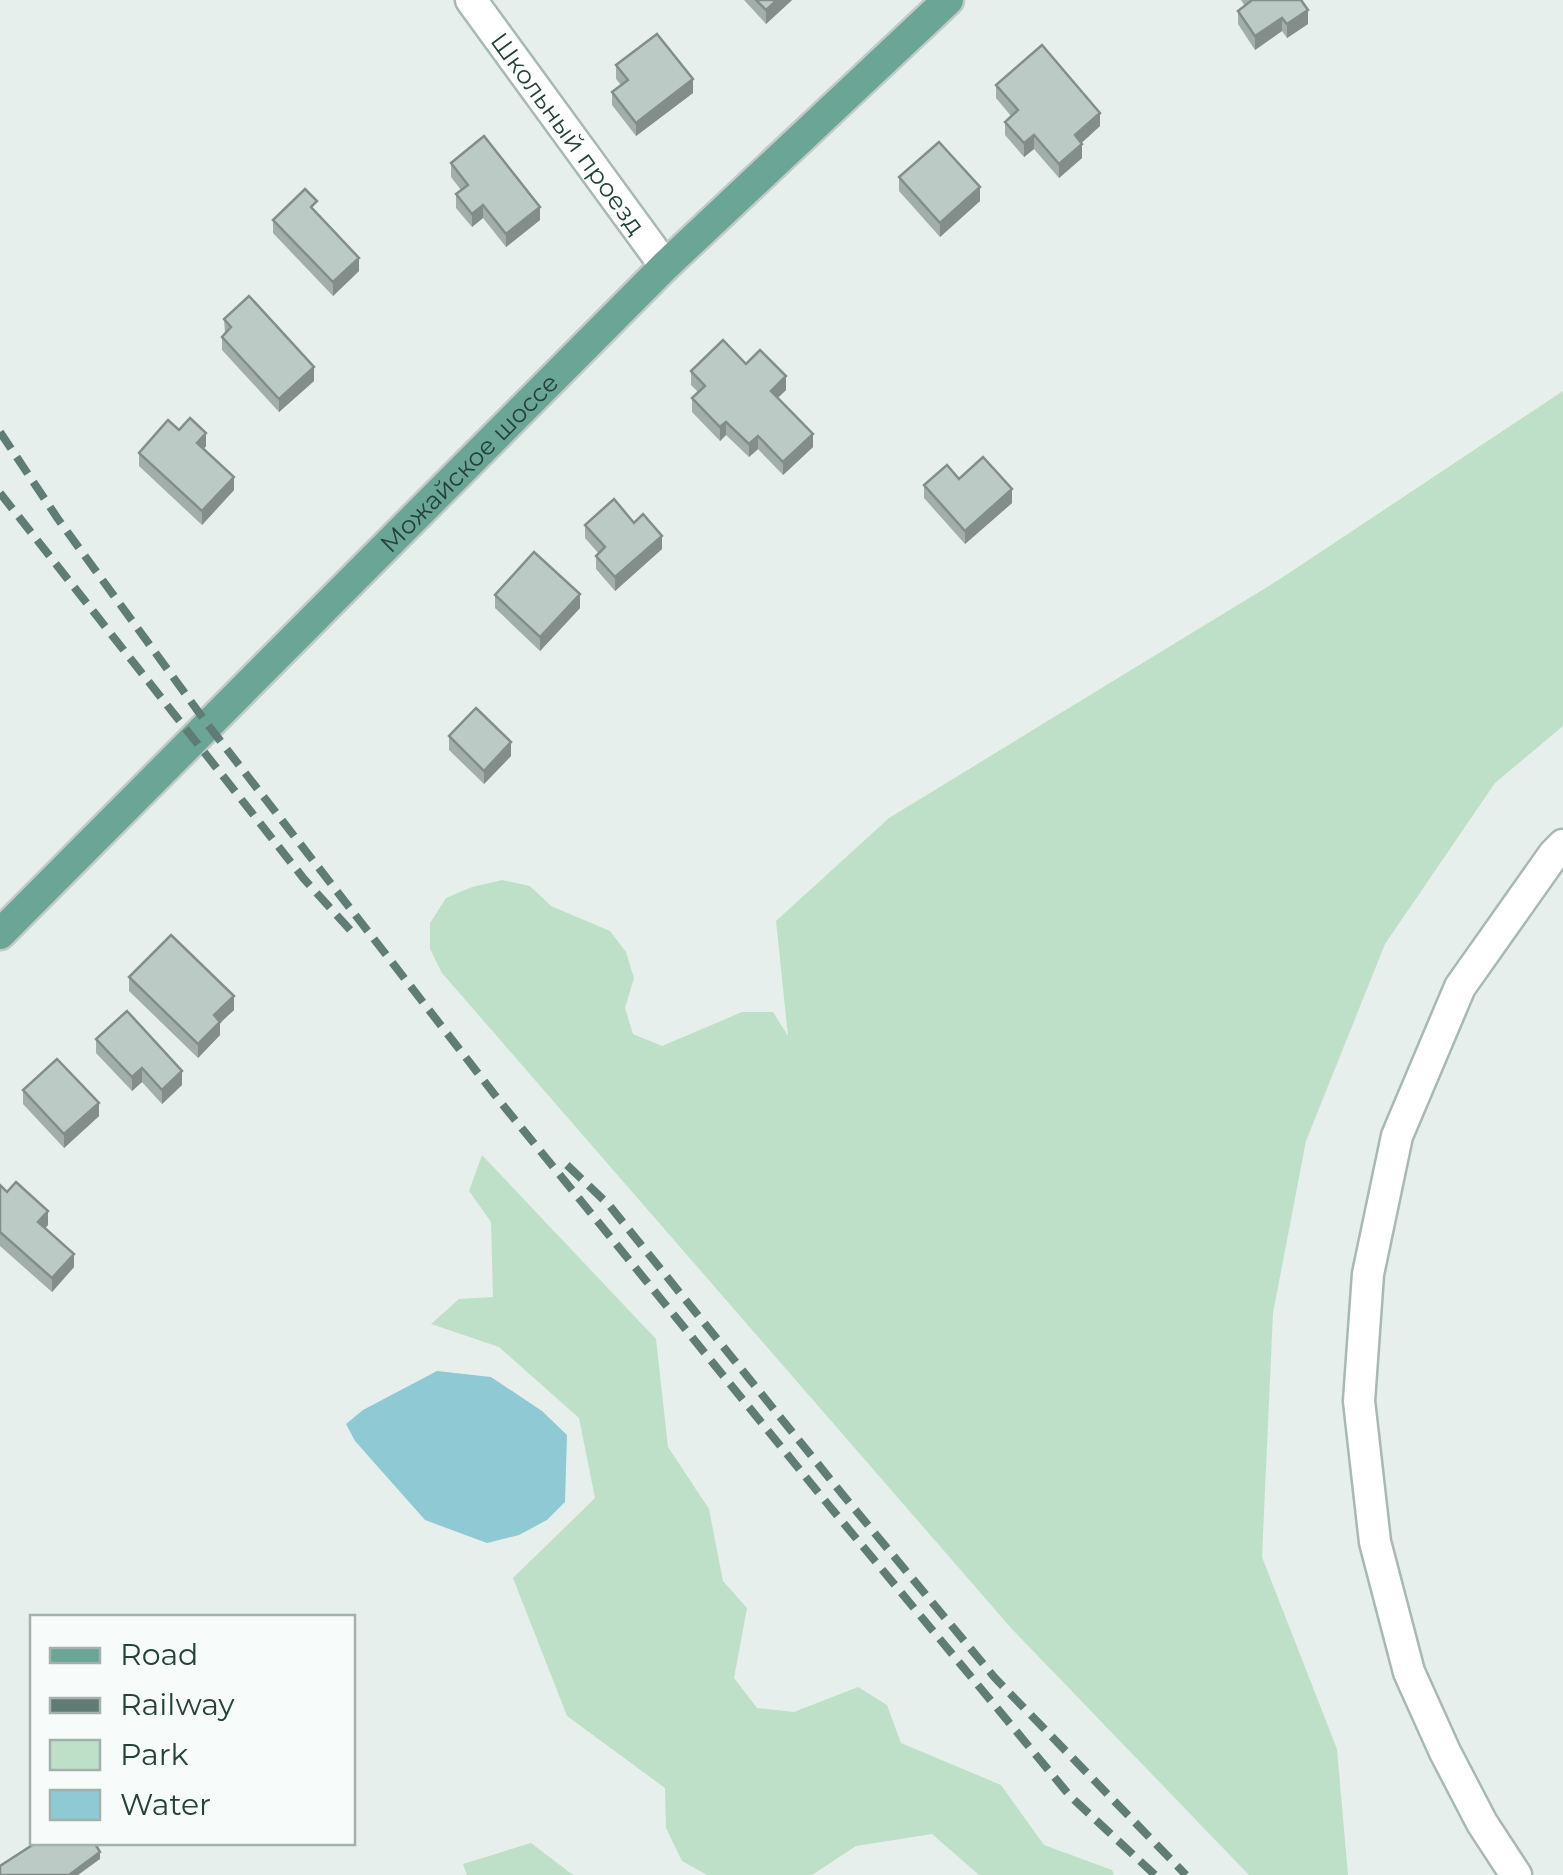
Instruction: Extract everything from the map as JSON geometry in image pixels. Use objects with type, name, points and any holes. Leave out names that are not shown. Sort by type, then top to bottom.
[{"type":"main road","name":"Можайское шоссе","points":[[0,934],[664,266],[948,0]]},
{"type":"street","name":"Школьный проезд","points":[[471,0],[664,266]]},
{"type":"street","points":[[1516,1875],[1482,1823],[1409,1672],[1375,1542],[1359,1401],[1368,1274],[1397,1136],[1460,987],[1563,845]]},
{"type":"green space","points":[[1563,391],[1563,726],[1495,783],[1385,944],[1306,1141],[1273,1313],[1262,1557],[1337,1749],[1348,1875],[1249,1875],[1011,1628],[442,973],[430,949],[430,923],[446,898],[472,887],[502,880],[530,886],[551,906],[610,931],[626,952],[634,978],[625,1008],[633,1034],[662,1046],[742,1012],[773,1012],[788,1036],[776,921],[889,818],[1280,579]]},
{"type":"green space","points":[[482,1155],[656,1339],[668,1447],[709,1509],[723,1581],[747,1608],[734,1678],[757,1708],[794,1712],[858,1687],[887,1705],[901,1743],[1001,1785],[1044,1845],[1112,1870],[1114,1875],[979,1875],[932,1834],[856,1846],[812,1875],[707,1875],[682,1861],[666,1828],[665,1788],[567,1716],[513,1578],[595,1498],[579,1418],[499,1347],[431,1324],[459,1299],[493,1297],[491,1222],[469,1191]]},
{"type":"green space","points":[[531,1843],[573,1875],[467,1875],[463,1864]]},
{"type":"water","points":[[437,1371],[491,1377],[542,1411],[567,1435],[565,1502],[547,1520],[519,1535],[487,1543],[425,1520],[355,1441],[346,1424],[363,1410]]},
{"type":"building","points":[[756,0],[777,0],[766,10]]},
{"type":"building","points":[[1251,0],[1301,0],[1308,10],[1287,24],[1282,18],[1255,36],[1238,11]]},
{"type":"building","points":[[657,34],[693,79],[636,123],[612,92],[628,80],[616,65]]},
{"type":"building","points":[[1042,45],[1100,113],[1075,135],[1082,144],[1059,164],[1034,135],[1024,143],[1005,122],[1018,110],[996,85]]},
{"type":"building","points":[[484,136],[540,207],[506,234],[483,205],[472,214],[456,194],[468,185],[451,163]]},
{"type":"building","points":[[939,142],[980,187],[940,223],[899,177]]},
{"type":"building","points":[[305,189],[317,201],[311,207],[359,258],[333,282],[273,220]]},
{"type":"building","points":[[249,296],[314,367],[279,399],[222,337],[231,327],[224,319]]},
{"type":"building","points":[[723,340],[746,364],[760,350],[786,376],[771,391],[813,434],[783,462],[758,436],[749,444],[726,422],[720,427],[692,398],[705,386],[691,371]]},
{"type":"building","points":[[190,418],[206,433],[197,443],[234,477],[202,511],[139,453],[168,420],[179,430]]},
{"type":"building","points":[[983,457],[1012,489],[965,531],[924,485],[947,465],[959,479]]},
{"type":"building","points":[[614,499],[634,523],[643,514],[662,536],[615,577],[596,556],[605,547],[585,525]]},
{"type":"building","points":[[534,552],[580,594],[540,637],[495,595]]},
{"type":"building","points":[[476,708],[511,742],[484,771],[449,736]]},
{"type":"building","points":[[171,935],[234,996],[214,1015],[220,1022],[198,1044],[129,977]]},
{"type":"building","points":[[127,1011],[182,1071],[162,1090],[142,1068],[132,1077],[96,1039]]},
{"type":"building","points":[[57,1059],[99,1103],[64,1134],[23,1090]]},
{"type":"building","points":[[16,1182],[48,1211],[38,1222],[74,1254],[52,1278],[0,1232],[0,1185],[7,1192]]},
{"type":"building","points":[[32,1845],[96,1845],[100,1852],[69,1875],[0,1875],[0,1866]]},
{"type":"railway","points":[[0,432],[58,519],[208,725],[498,1099],[1070,1796],[1155,1875]]},
{"type":"railway","points":[[0,493],[304,879],[352,932]]},
{"type":"railway","points":[[567,1165],[609,1205],[995,1678],[1186,1875]]}]
